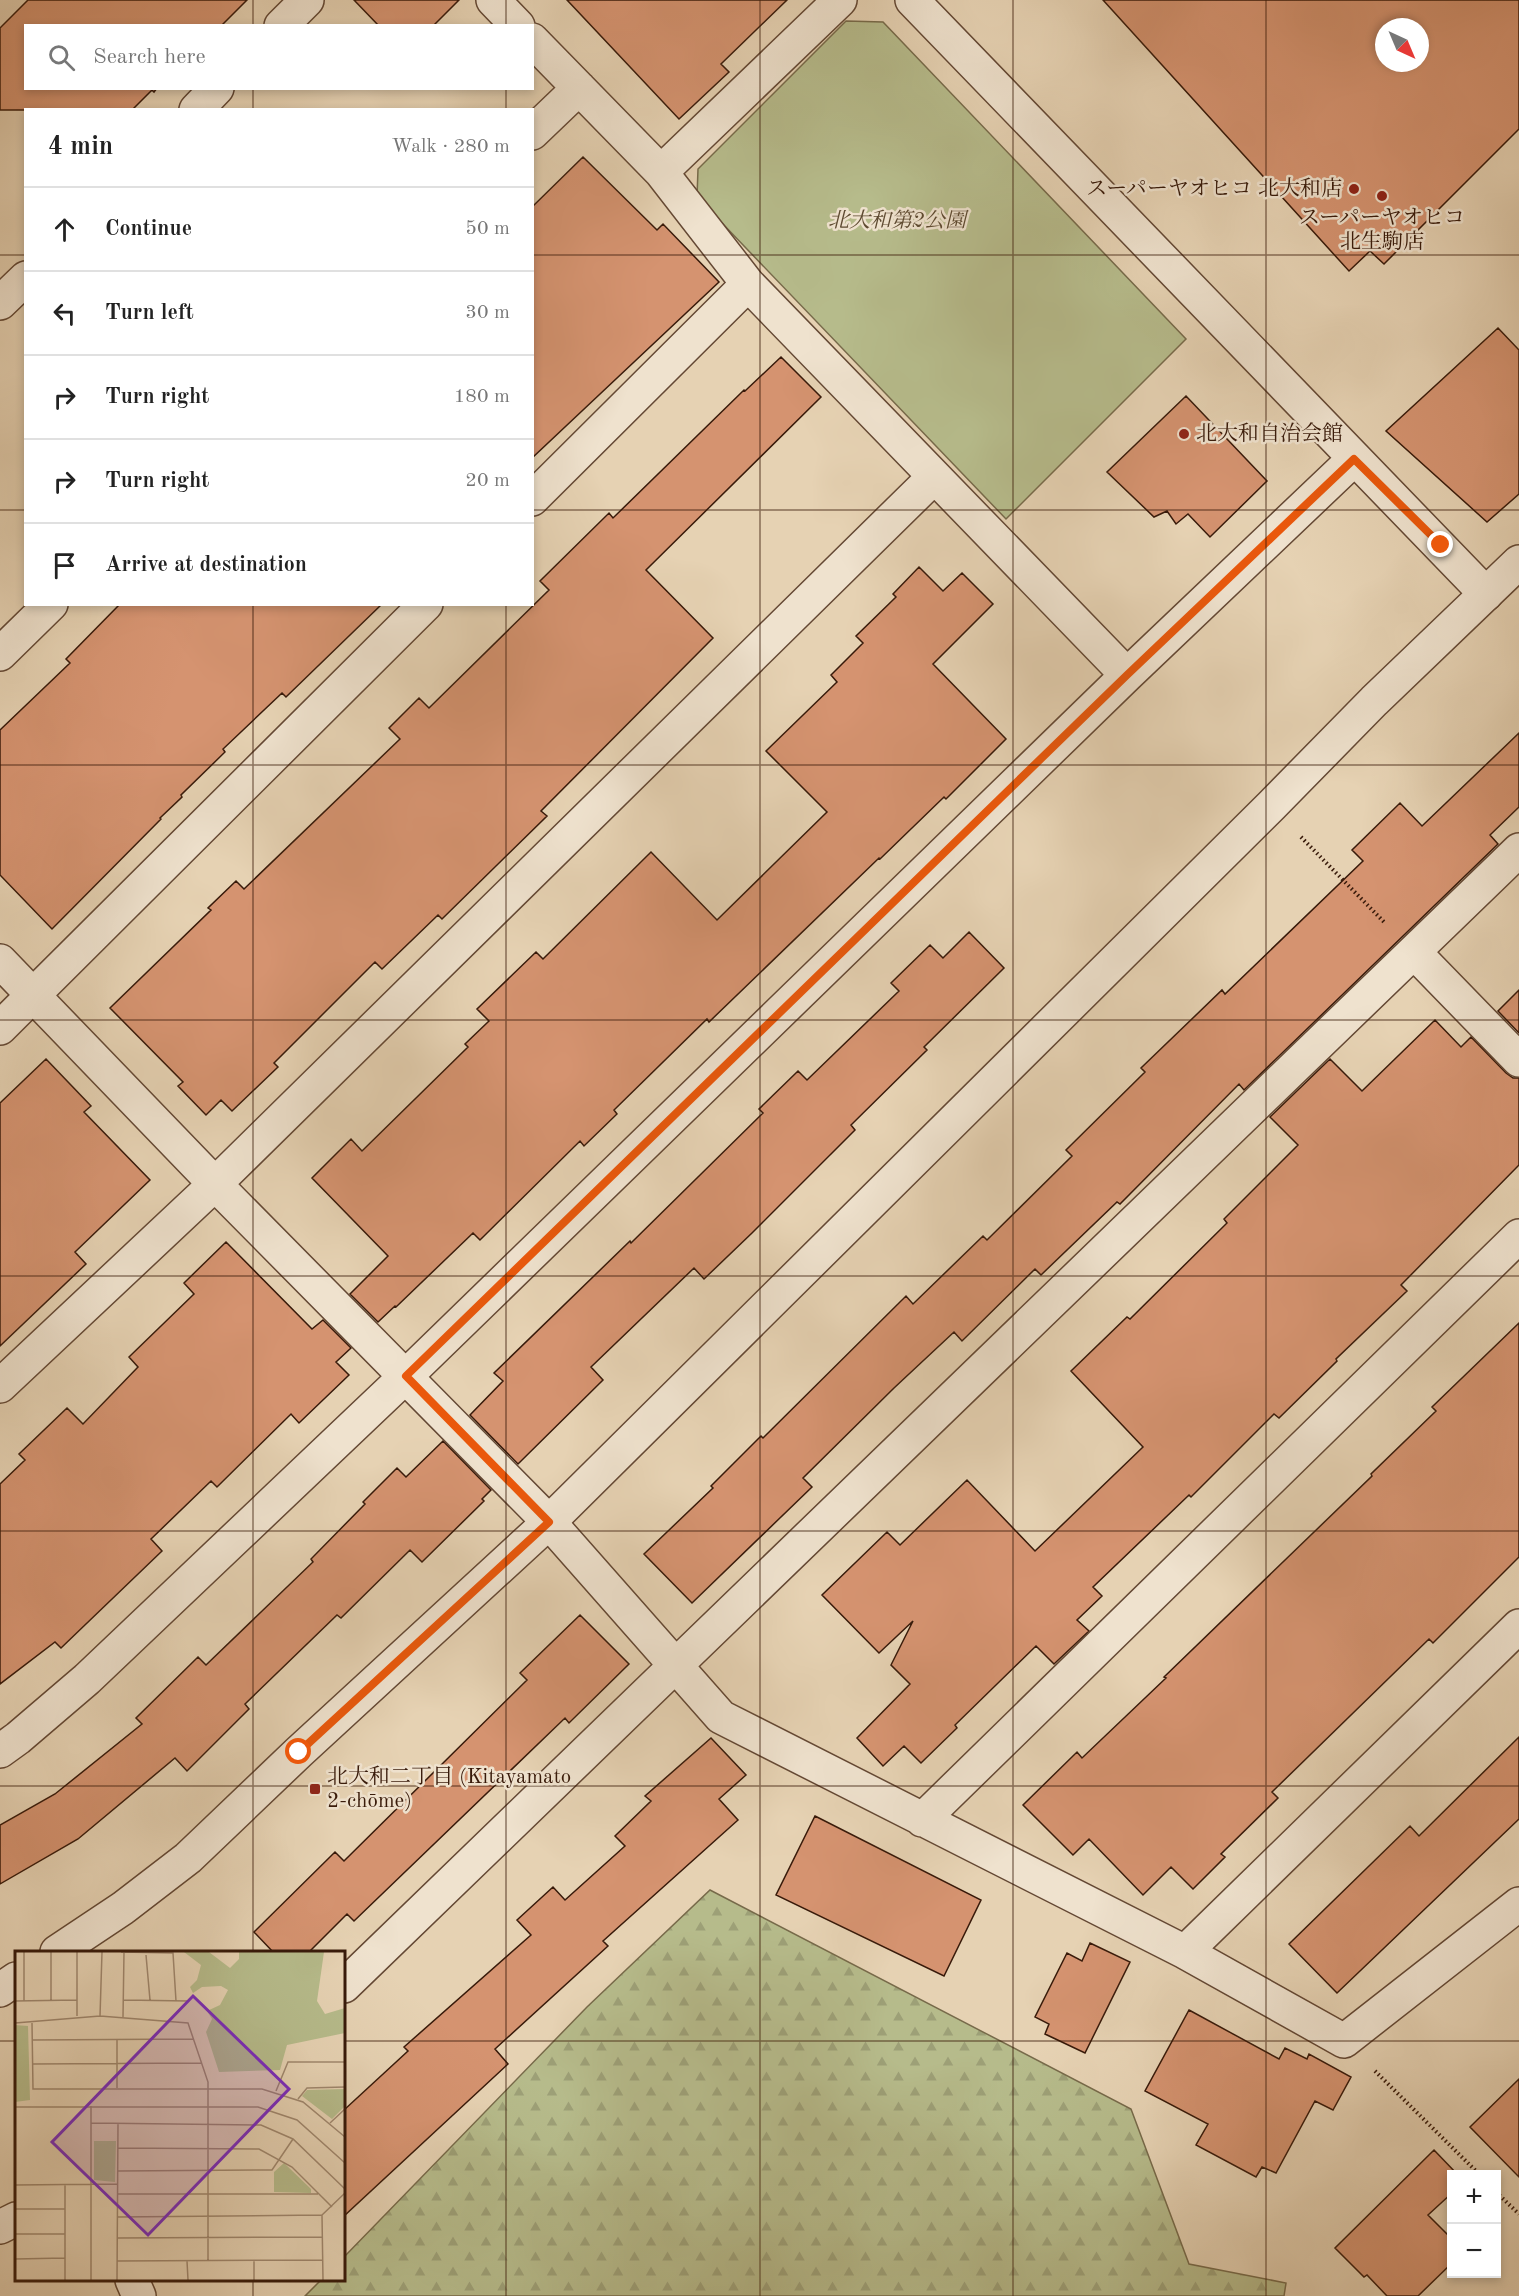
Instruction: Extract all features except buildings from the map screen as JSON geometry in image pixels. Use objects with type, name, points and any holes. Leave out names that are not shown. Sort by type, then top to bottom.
[{"type":"street","points":[[283,24],[307,0]]},
{"type":"street","points":[[494,0],[516,24]]},
{"type":"street","points":[[662,172],[840,0]]},
{"type":"street","points":[[912,0],[1486,594]]},
{"type":"street","points":[[534,42],[662,172],[747,284],[1127,675]]},
{"type":"street","points":[[534,131],[579,88]]},
{"type":"street","points":[[198,108],[215,90]]},
{"type":"street","points":[[0,303],[24,280]]},
{"type":"street","points":[[534,496],[747,284]]},
{"type":"street","points":[[0,1751],[87,1679],[406,1376],[1127,675],[1354,459]]},
{"type":"street","points":[[0,1386],[215,1184],[934,477]]},
{"type":"street","points":[[60,1951],[123,1908],[188,1858],[299,1752],[549,1522],[1374,701],[1519,562]]},
{"type":"street","points":[[0,654],[49,606]]},
{"type":"street","points":[[0,1028],[424,606]]},
{"type":"street","points":[[345,1985],[1519,850]]},
{"type":"street","points":[[1414,952],[1519,1060]]},
{"type":"street","points":[[0,961],[215,1184],[549,1522],[721,1717],[1185,1952],[1344,2041],[1519,1904]]},
{"type":"street","points":[[922,1820],[1519,1236]]},
{"type":"street","points":[[1185,1952],[1519,1626]]},
{"type":"street","points":[[0,1990],[15,1980]]},
{"type":"street","points":[[0,2227],[15,2219]]},
{"type":"street","points":[[132,2281],[139,2296]]},
{"type":"path","points":[[1271,806],[1414,952]]},
{"type":"path","points":[[1344,2041],[1474,2170]]},
{"type":"path","points":[[1501,2196],[1519,2214]]},
{"type":"green space","name":"北大和第2公園","points":[[846,21],[883,22],[1186,339],[1006,519],[697,197],[698,169]]},
{"type":"green space","points":[[710,1890],[1131,2109],[1189,2264],[1286,2283],[1284,2296],[305,2296],[320,2281],[345,2281],[345,2256],[587,2007]]},
{"type":"place","name":"スーパーヤオヒコ 北大和店","points":[[1354,189]]},
{"type":"place","name":"スーパーヤオヒコ 北生駒店","points":[[1382,196]]},
{"type":"place","name":"北大和自治会館","points":[[1184,434]]},
{"type":"place","name":"北大和二丁目 (Kitayamato 2-chōme)","points":[[315,1789]]},
{"type":"route","points":[[299,1752],[549,1522],[406,1376],[1127,675],[1354,459],[1441,545]]}]
